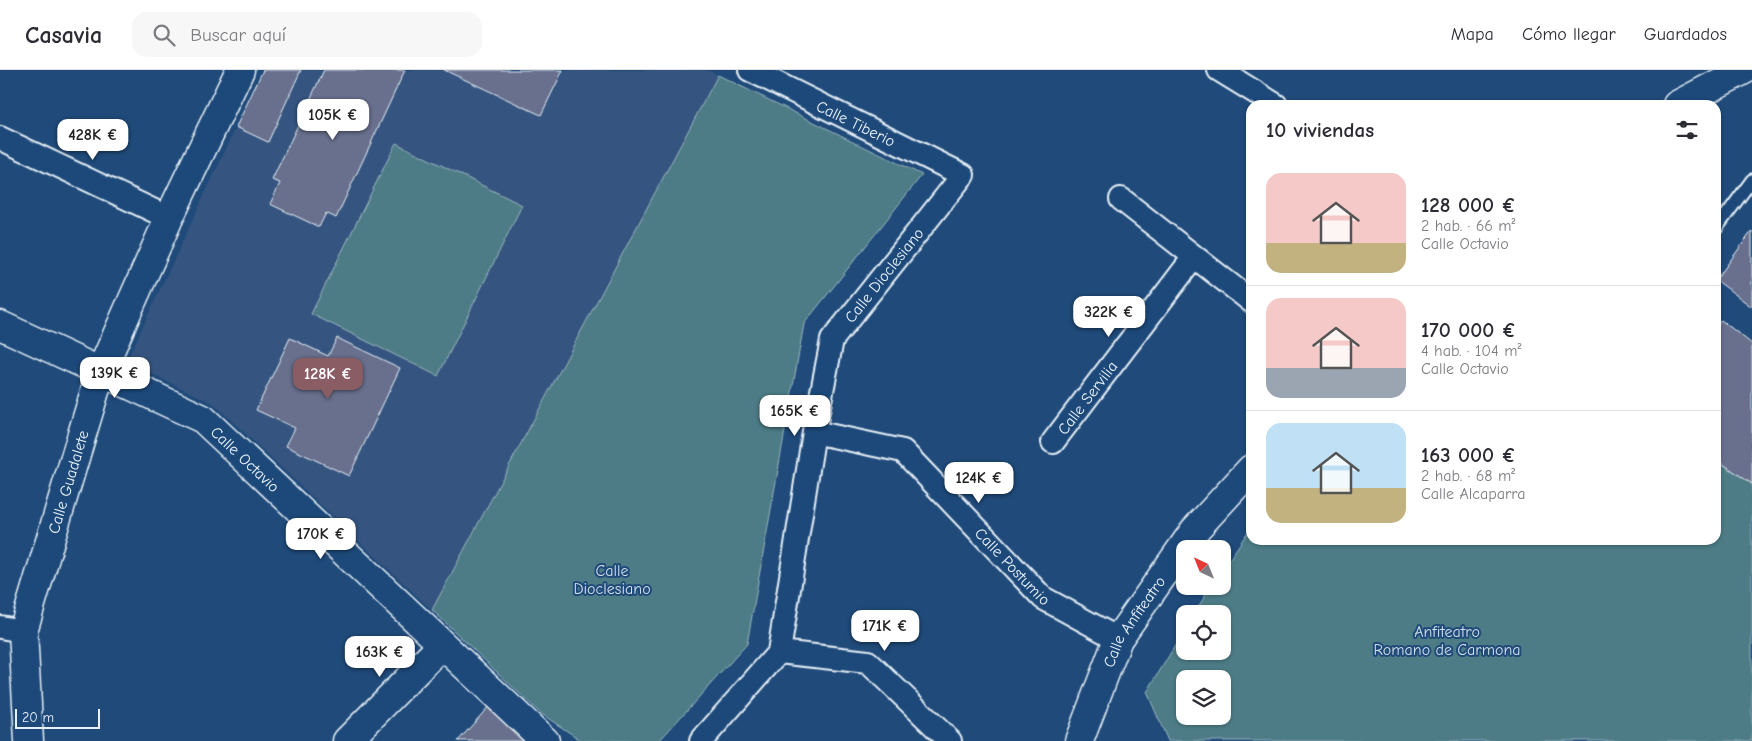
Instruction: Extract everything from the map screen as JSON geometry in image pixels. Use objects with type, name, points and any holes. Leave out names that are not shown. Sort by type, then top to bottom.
[{"type":"street","name":"Calle Guadalete","points":[[29,741],[11,629],[101,371],[169,218],[240,70]]},
{"type":"street","name":"Calle Tiberio","points":[[750,70],[963,175]]},
{"type":"street","points":[[1219,70],[1268,100]]},
{"type":"street","points":[[1686,100],[1744,70]]},
{"type":"street","points":[[0,138],[169,218]]},
{"type":"street","name":"Calle Dioclesiano","points":[[779,652],[814,432],[832,340],[963,175]]},
{"type":"street","points":[[1121,199],[1246,297]]},
{"type":"street","name":"Calle Servilia","points":[[1053,442],[1194,257]]},
{"type":"street","name":"Calle Octavio","points":[[0,325],[203,419],[546,741]]},
{"type":"street","name":"Calle Postumio","points":[[814,432],[903,451],[1043,598],[1118,639]]},
{"type":"street","name":"Calle Anfiteatro","points":[[1079,741],[1118,639],[1194,531],[1246,474]]},
{"type":"street","points":[[347,741],[442,645]]},
{"type":"street","points":[[701,741],[779,652],[868,662],[950,741]]},
{"type":"lane","points":[[1721,222],[1752,180]]},
{"type":"shaded area","points":[[263,70],[707,70],[718,75],[432,610],[213,403],[126,362]]},
{"type":"green space","name":"Calle Dioclesiano","points":[[718,75],[922,175],[804,324],[747,644],[659,741],[582,741],[540,713],[432,610]]},
{"type":"green space","points":[[396,143],[522,205],[438,376],[311,314]]},
{"type":"green space","name":"Anfiteatro Romano de Carmona","points":[[1721,462],[1752,484],[1752,741],[1168,741],[1147,692],[1176,644],[1176,660],[1231,660],[1231,605],[1199,605],[1206,595],[1231,595],[1231,557],[1246,534],[1246,545],[1721,545]]},
{"type":"building","points":[[263,70],[301,70],[268,142],[236,127]]},
{"type":"building","points":[[324,70],[405,70],[336,218],[326,213],[319,227],[270,204],[280,183],[272,180]]},
{"type":"building","points":[[444,70],[563,70],[541,115]]},
{"type":"building","points":[[1752,231],[1752,307],[1721,284],[1721,273]]},
{"type":"building","points":[[1721,320],[1752,344],[1752,484],[1721,462]]},
{"type":"building","points":[[290,338],[328,356],[337,338],[400,368],[349,476],[286,446],[295,428],[256,410]]},
{"type":"building","points":[[490,705],[525,741],[458,741]]}]
